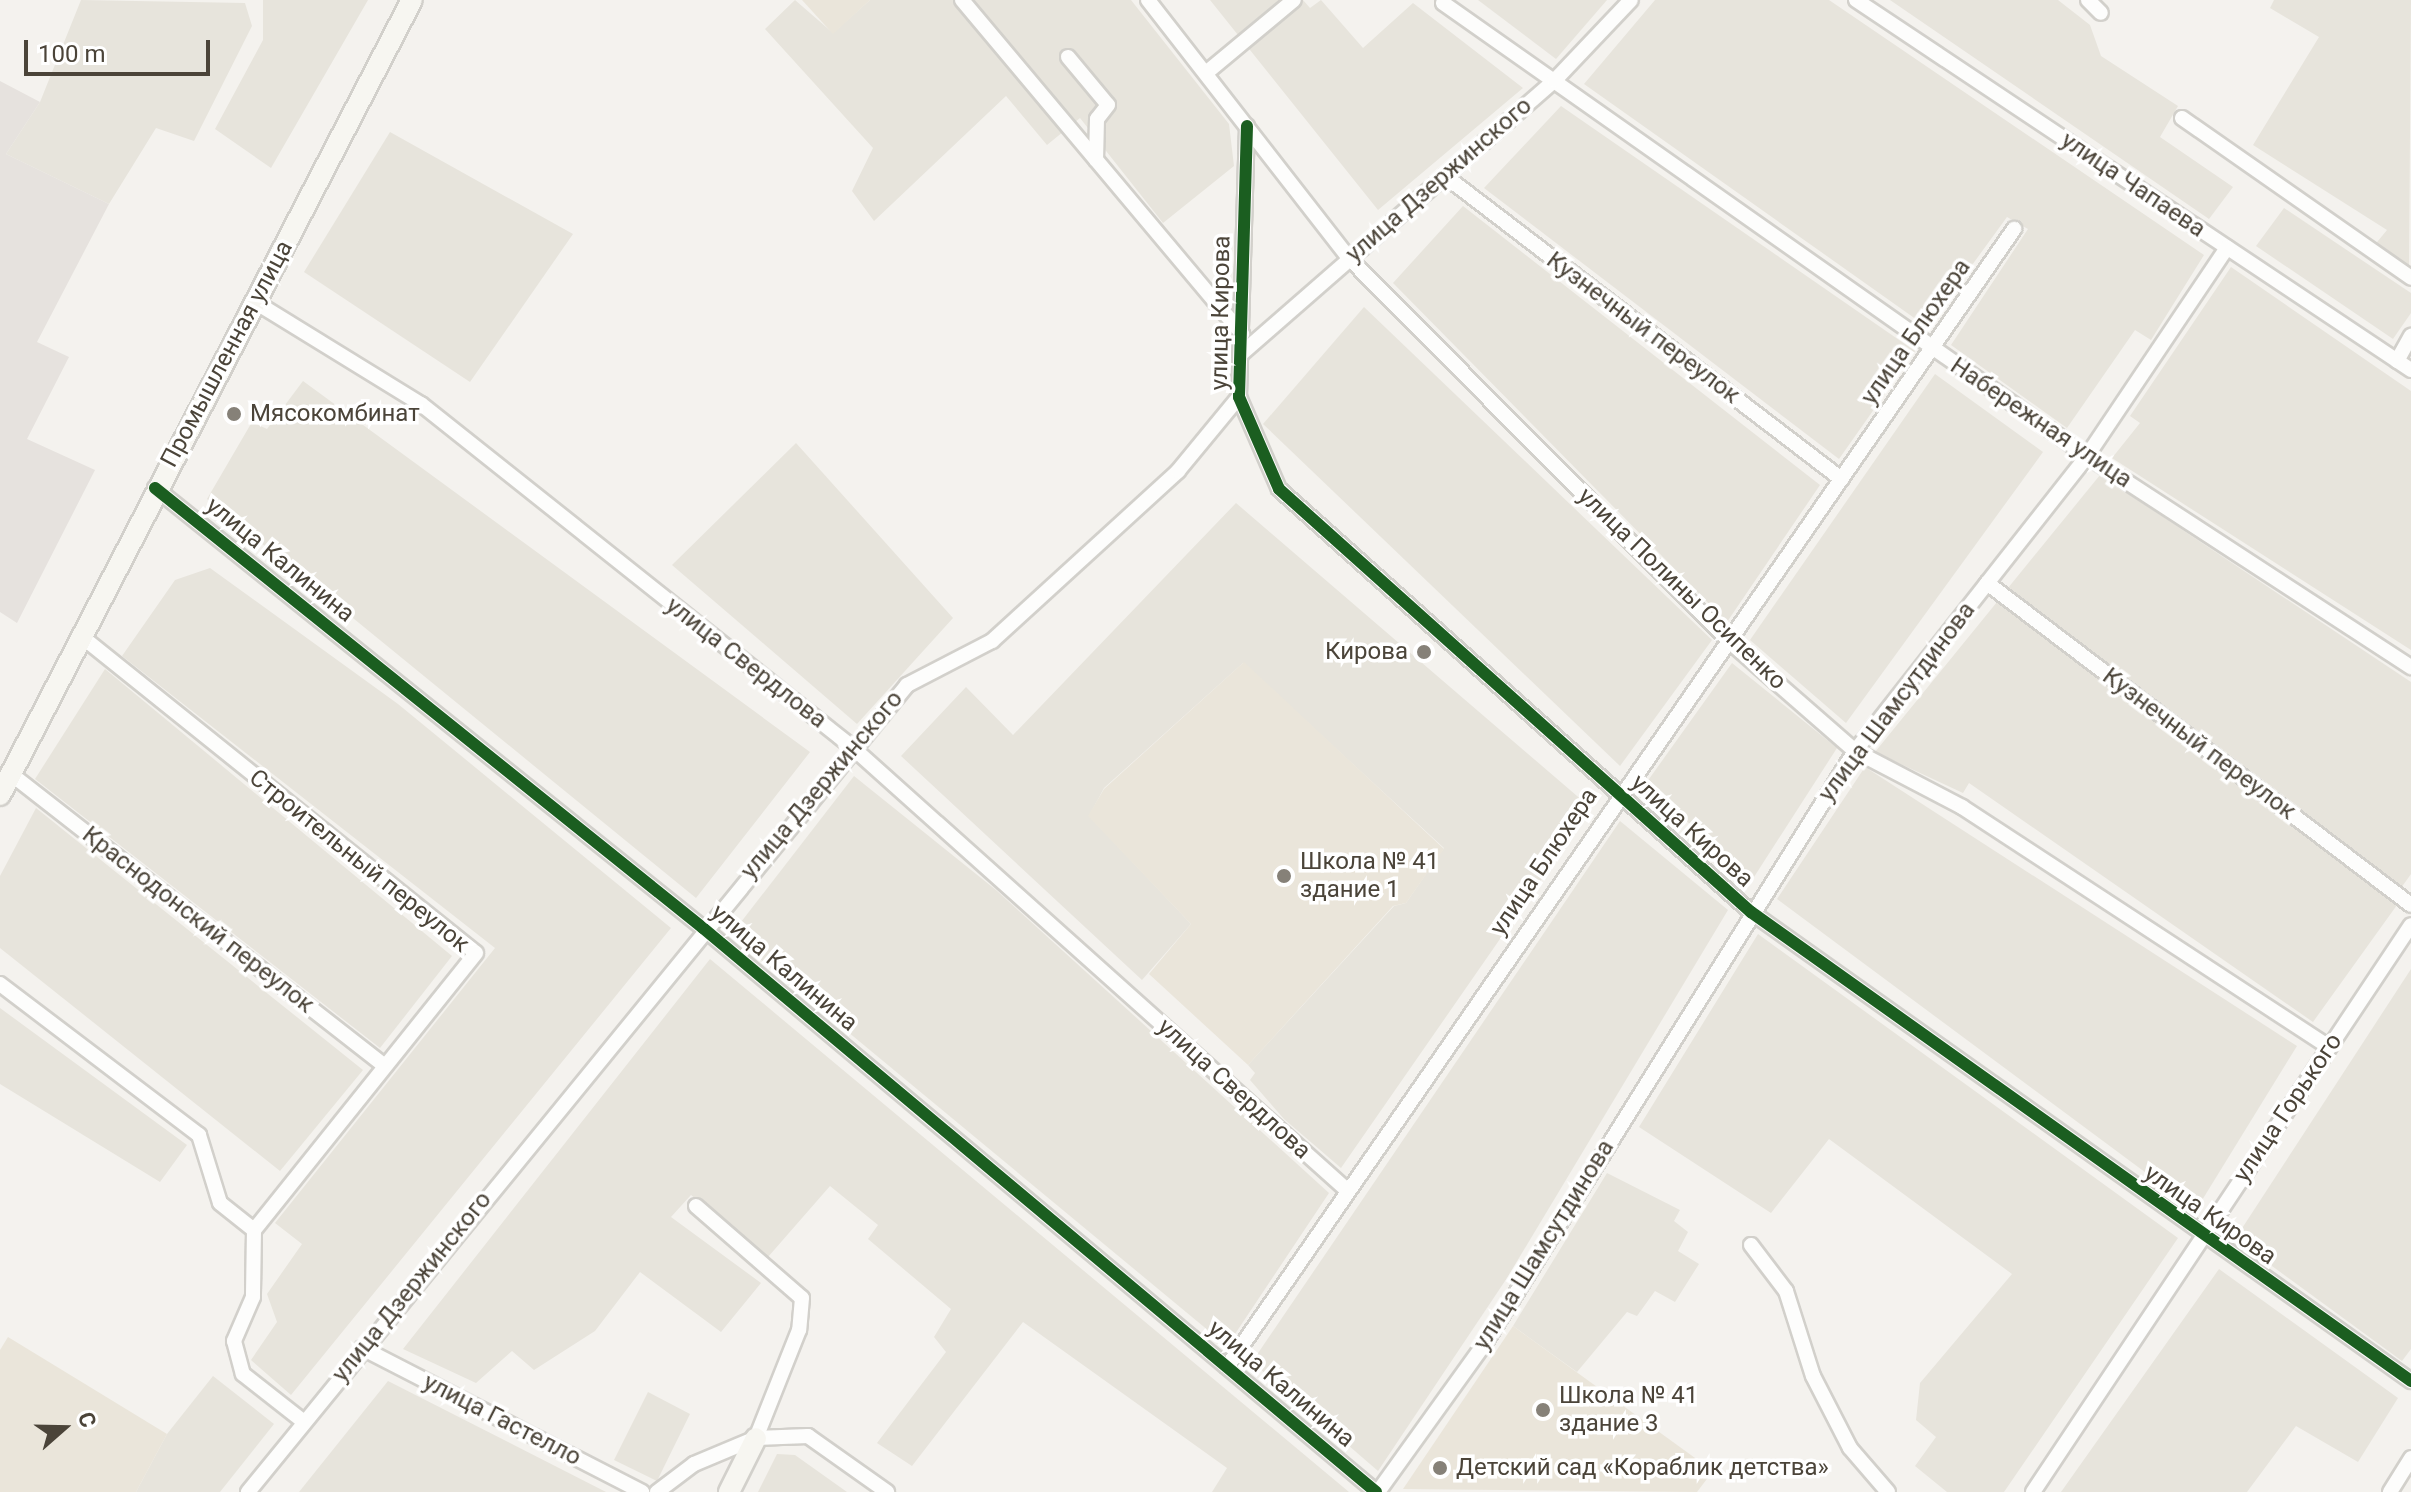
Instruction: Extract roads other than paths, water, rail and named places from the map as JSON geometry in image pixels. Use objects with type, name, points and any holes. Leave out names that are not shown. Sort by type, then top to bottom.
[{"type":"main road","name":"Промышленная улица","points":[[0,795],[155,488],[412,0]]},
{"type":"main road","points":[[729,1492],[756,1438]]},
{"type":"street","points":[[962,0],[1242,334]]},
{"type":"street","name":"улица Полины Осипенко","points":[[1148,0],[1348,257],[1729,641],[1855,751],[1962,807],[2329,1047]]},
{"type":"street","points":[[1206,73],[1294,0]]},
{"type":"street","name":"улица Дзержинского","points":[[1241,354],[1348,257],[1555,80],[1631,0]]},
{"type":"street","name":"улица Чапаева","points":[[1856,0],[2411,370]]},
{"type":"street","points":[[2088,0],[2101,13]]},
{"type":"street","name":"Набережная улица","points":[[1443,3],[2087,456],[2411,667]]},
{"type":"street","points":[[1068,57],[1108,105],[1097,119],[1096,160]]},
{"type":"street","points":[[2182,118],[2411,278]]},
{"type":"street","name":"улица Кирова","points":[[1247,126],[1239,397],[1279,489],[1751,912],[2202,1238],[2411,1381]]},
{"type":"street","name":"Кузнечный переулок","points":[[1445,176],[1841,479]]},
{"type":"street","name":"улица Блюхера","points":[[1227,1367],[1617,794],[1729,641],[2014,229]]},
{"type":"street","name":"улица Шамсутдинова","points":[[1377,1492],[1485,1343],[1751,912],[1855,751],[2087,456],[2227,248]]},
{"type":"street","name":"улица Свердлова","points":[[255,302],[421,404],[852,747],[1348,1191]]},
{"type":"street","points":[[2397,361],[2411,336]]},
{"type":"street","name":"улица Дзержинского","points":[[248,1492],[703,928],[907,685],[1003,630],[1178,471],[1239,397]]},
{"type":"street","name":"улица Калинина","points":[[155,488],[703,928],[1377,1492]]},
{"type":"street","name":"Кузнечный переулок","points":[[1987,583],[2411,905]]},
{"type":"street","name":"Строительный переулок","points":[[81,636],[476,953],[254,1230]]},
{"type":"street","name":"Краснодонский переулок","points":[[11,774],[385,1066]]},
{"type":"street","name":"улица Горького","points":[[2033,1492],[2411,925]]},
{"type":"street","points":[[0,984],[199,1135],[220,1203],[254,1230],[253,1297],[234,1341],[243,1374],[304,1422]]},
{"type":"street","points":[[696,1206],[802,1298],[799,1330],[756,1438]]},
{"type":"street","points":[[1751,1245],[1786,1291],[1813,1376],[1850,1448],[1888,1492]]},
{"type":"street","name":"улица Гастелло","points":[[362,1348],[642,1492]]},
{"type":"street","points":[[657,1492],[694,1464],[756,1438],[808,1436],[887,1492]]},
{"type":"street","points":[[2390,1492],[2411,1458]]},
{"type":"place","name":"Мясокомбинат","points":[[234,414]]},
{"type":"place","name":"Кирова","points":[[1424,652]]},
{"type":"place","name":"Школа № 41 здание 1","points":[[1284,876]]},
{"type":"place","name":"Школа № 41 здание 3","points":[[1543,1410]]},
{"type":"place","name":"Детский сад «Кораблик детства»","points":[[1440,1468]]}]
